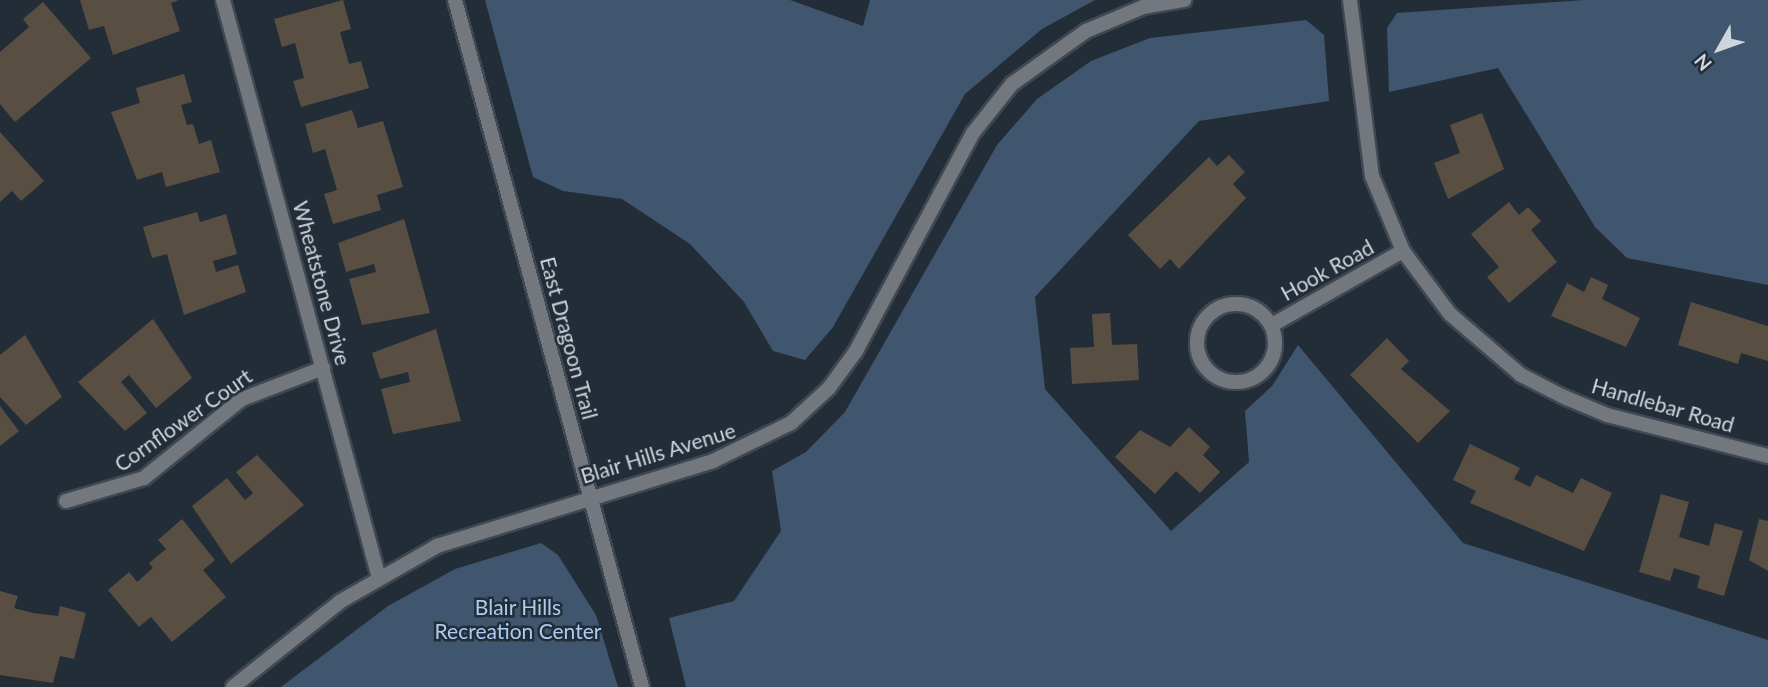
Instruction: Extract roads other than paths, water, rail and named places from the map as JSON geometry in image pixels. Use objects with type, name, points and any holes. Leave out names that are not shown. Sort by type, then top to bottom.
[{"type":"street","name":"Wheatstone Drive","points":[[223,0],[379,578]]},
{"type":"street","name":"East Dragoon Trail","points":[[455,0],[642,687]]},
{"type":"street","name":"Blair Hills Avenue","points":[[233,687],[379,578],[437,546],[590,495],[743,450],[813,405],[856,351],[955,165],[1005,92],[1086,31],[1143,7],[1184,0]]},
{"type":"street","name":"Handlebar Road","points":[[1350,0],[1363,139],[1403,251],[1450,314],[1521,375],[1607,415],[1768,456]]},
{"type":"street","name":"Hook Road","points":[[1272,325],[1403,251]]},
{"type":"street","name":"Hook Road","points":[[1249,305],[1272,325],[1274,355],[1254,378],[1224,380],[1201,360],[1199,330],[1219,307],[1249,305]]},
{"type":"street","name":"Cornflower Court","points":[[66,501],[145,478],[242,399],[323,368]]},
{"type":"park label","name":"Blair Hills Recreation Center","points":[[518,619]]}]
